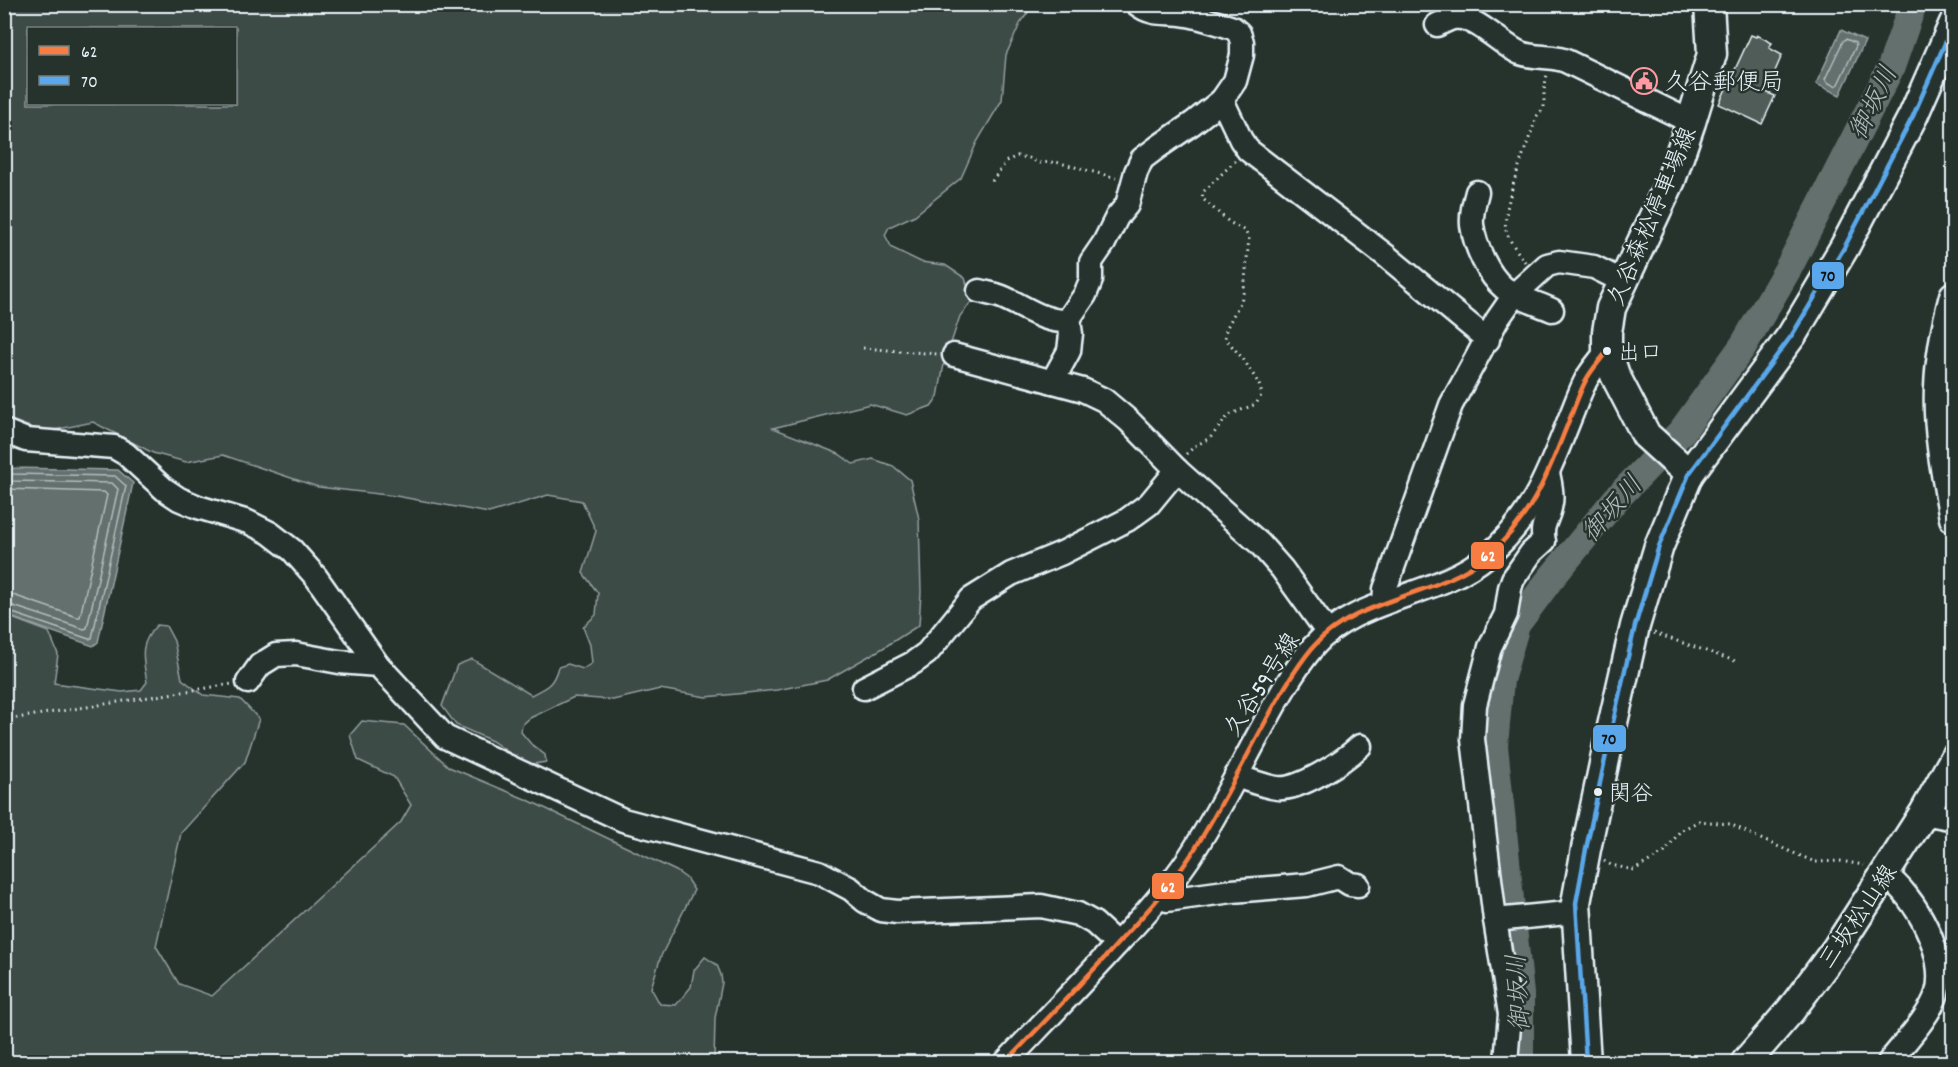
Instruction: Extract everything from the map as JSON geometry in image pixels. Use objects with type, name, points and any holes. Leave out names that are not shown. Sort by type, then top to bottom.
[{"type":"main road","name":"久谷森松停車場線","points":[[1686,471],[1646,435],[1615,375],[1607,351],[1607,332],[1611,308],[1671,180],[1691,122],[1712,54],[1709,4]]},
{"type":"main road","points":[[1586,1062],[1576,903],[1635,626],[1659,546],[1686,471],[1792,335],[1844,248],[1914,116],[1953,23]]},
{"type":"main road","points":[[1953,296],[1941,354],[1938,389],[1941,440],[1953,518]]},
{"type":"main road","name":"三坂松山線","points":[[1746,1062],[1791,1010],[1837,948],[1924,813],[1953,759]]},
{"type":"street","points":[[1052,382],[1069,351],[1071,334],[1069,321],[1085,295],[1091,280],[1091,262],[1117,217],[1127,205],[1142,159],[1222,100],[1235,81],[1242,55],[1239,33],[1233,28],[1196,11],[1184,14],[1157,14],[1146,11],[1137,4]]},
{"type":"street","points":[[1437,26],[1456,17],[1465,19],[1479,25],[1520,52],[1537,58],[1558,58],[1566,61],[1691,122]]},
{"type":"street","points":[[1222,100],[1248,150],[1385,255],[1488,340]]},
{"type":"street","points":[[1477,192],[1472,224],[1477,243],[1489,268],[1499,283],[1515,294],[1552,310]]},
{"type":"street","points":[[1384,603],[1385,589],[1450,405],[1488,340],[1497,320],[1515,294],[1547,265],[1559,262],[1594,267],[1622,281]]},
{"type":"street","points":[[979,291],[1001,297],[1045,318],[1058,322],[1069,321]]},
{"type":"street","name":"久谷59号線","points":[[1006,1062],[1160,897],[1190,857],[1275,704],[1315,645],[1328,633],[1351,618],[1384,603],[1433,586],[1469,569],[1512,533],[1530,509],[1548,473],[1585,381],[1607,351]]},
{"type":"street","points":[[954,355],[1083,390],[1104,400],[1129,421],[1177,470],[1260,544],[1282,569],[1328,633]]},
{"type":"street","points":[[4,432],[26,440],[114,447],[126,454],[179,499],[248,522],[270,533],[292,550],[316,577],[378,665],[446,737],[623,820],[819,872],[851,889],[865,901],[881,910],[897,912],[1041,906],[1078,914],[1094,923],[1117,944]]},
{"type":"street","points":[[864,688],[913,663],[927,653],[960,610],[987,588],[1011,574],[1062,553],[1127,520],[1149,504],[1177,470]]},
{"type":"street","points":[[1506,1062],[1510,1014],[1473,739],[1475,705],[1490,647],[1506,614],[1513,579],[1531,553],[1544,541],[1542,531],[1551,503],[1548,473]]},
{"type":"street","points":[[1469,569],[1513,579]]},
{"type":"street","points":[[248,682],[260,665],[276,655],[296,654],[339,662],[378,665]]},
{"type":"street","points":[[1236,776],[1279,788],[1290,786],[1308,780],[1349,757],[1360,746]]},
{"type":"street","points":[[1924,813],[1953,819]]},
{"type":"street","points":[[1885,875],[1898,884],[1924,924],[1935,946],[1940,969],[1937,993],[1927,1012],[1889,1062]]},
{"type":"street","points":[[1160,897],[1167,900],[1232,891],[1307,885],[1340,877],[1350,884],[1358,885]]},
{"type":"street","points":[[1497,920],[1576,912]]},
{"type":"path","points":[[1534,276],[1506,230],[1505,219],[1537,116],[1544,108],[1544,91],[1550,58]]},
{"type":"path","points":[[1177,470],[1187,453],[1210,438],[1229,415],[1256,404],[1262,394],[1244,360],[1225,338],[1226,329],[1241,301],[1244,290],[1249,238],[1245,231],[1229,222],[1203,199],[1202,193],[1248,150]]},
{"type":"path","points":[[992,181],[1007,162],[1017,156],[1039,163],[1056,162],[1134,182]]},
{"type":"path","points":[[863,348],[954,355]]},
{"type":"path","points":[[1635,626],[1738,662]]},
{"type":"path","points":[[4,720],[248,682]]},
{"type":"path","points":[[1586,849],[1611,865],[1634,870],[1665,852],[1680,831],[1699,822],[1710,822],[1730,824],[1815,862],[1840,861],[1866,866],[1885,875]]},
{"type":"shaded area","points":[[5,5],[1033,5],[1020,24],[1006,55],[1002,100],[977,142],[961,178],[915,215],[889,227],[885,235],[892,248],[921,262],[945,265],[965,278],[972,301],[960,316],[944,364],[938,397],[931,406],[907,415],[870,404],[773,428],[839,454],[853,464],[873,459],[893,466],[910,480],[919,519],[921,592],[919,625],[827,680],[777,690],[706,697],[660,689],[613,700],[574,697],[530,718],[522,725],[521,732],[545,755],[546,762],[527,765],[492,741],[456,725],[442,706],[457,665],[472,659],[531,695],[549,685],[558,667],[568,664],[583,669],[592,663],[590,645],[583,627],[596,615],[598,593],[583,573],[596,531],[582,501],[548,495],[489,513],[396,496],[318,487],[223,455],[186,462],[153,453],[93,422],[44,432],[5,418]]},
{"type":"shaded area","points":[[4,615],[49,632],[58,654],[54,683],[122,692],[141,690],[147,682],[143,658],[144,645],[157,625],[166,626],[174,641],[182,679],[203,695],[240,699],[259,719],[245,762],[181,833],[156,946],[179,984],[212,996],[401,822],[411,805],[394,777],[358,760],[350,735],[362,721],[404,725],[449,767],[530,801],[676,871],[686,878],[694,890],[661,956],[651,988],[660,1004],[676,1005],[691,987],[694,970],[705,957],[717,965],[722,983],[715,1018],[714,1062],[5,1062]]},
{"type":"water","points":[[1841,30],[1865,41],[1840,95],[1816,84]]},
{"type":"water","points":[[4,461],[12,468],[118,470],[133,483],[98,642],[93,646],[5,615]]},
{"type":"building","points":[[1751,35],[1756,37],[1757,35],[1772,43],[1769,48],[1782,55],[1766,92],[1775,96],[1762,124],[1719,104]]},
{"type":"waterway","name":"御坂川","points":[[1520,1062],[1520,994],[1494,746],[1500,680],[1516,625],[1616,499],[1682,431],[1743,346],[1789,267],[1891,67],[1913,4]]},
{"type":"transit line","name":"70","points":[[1586,1062],[1576,903],[1635,626],[1659,546],[1689,474],[1792,335],[1844,248],[1913,116],[1954,23]]},
{"type":"transit line","name":"62","points":[[1006,1062],[1137,923],[1181,869],[1218,810],[1286,686],[1313,647],[1331,630],[1351,618],[1467,570],[1503,542],[1538,493],[1587,378],[1607,351]]},
{"type":"place","name":"久谷郵便局","points":[[1644,81]]},
{"type":"place","name":"出口","points":[[1607,351]]},
{"type":"place","name":"関谷","points":[[1598,792]]}]
